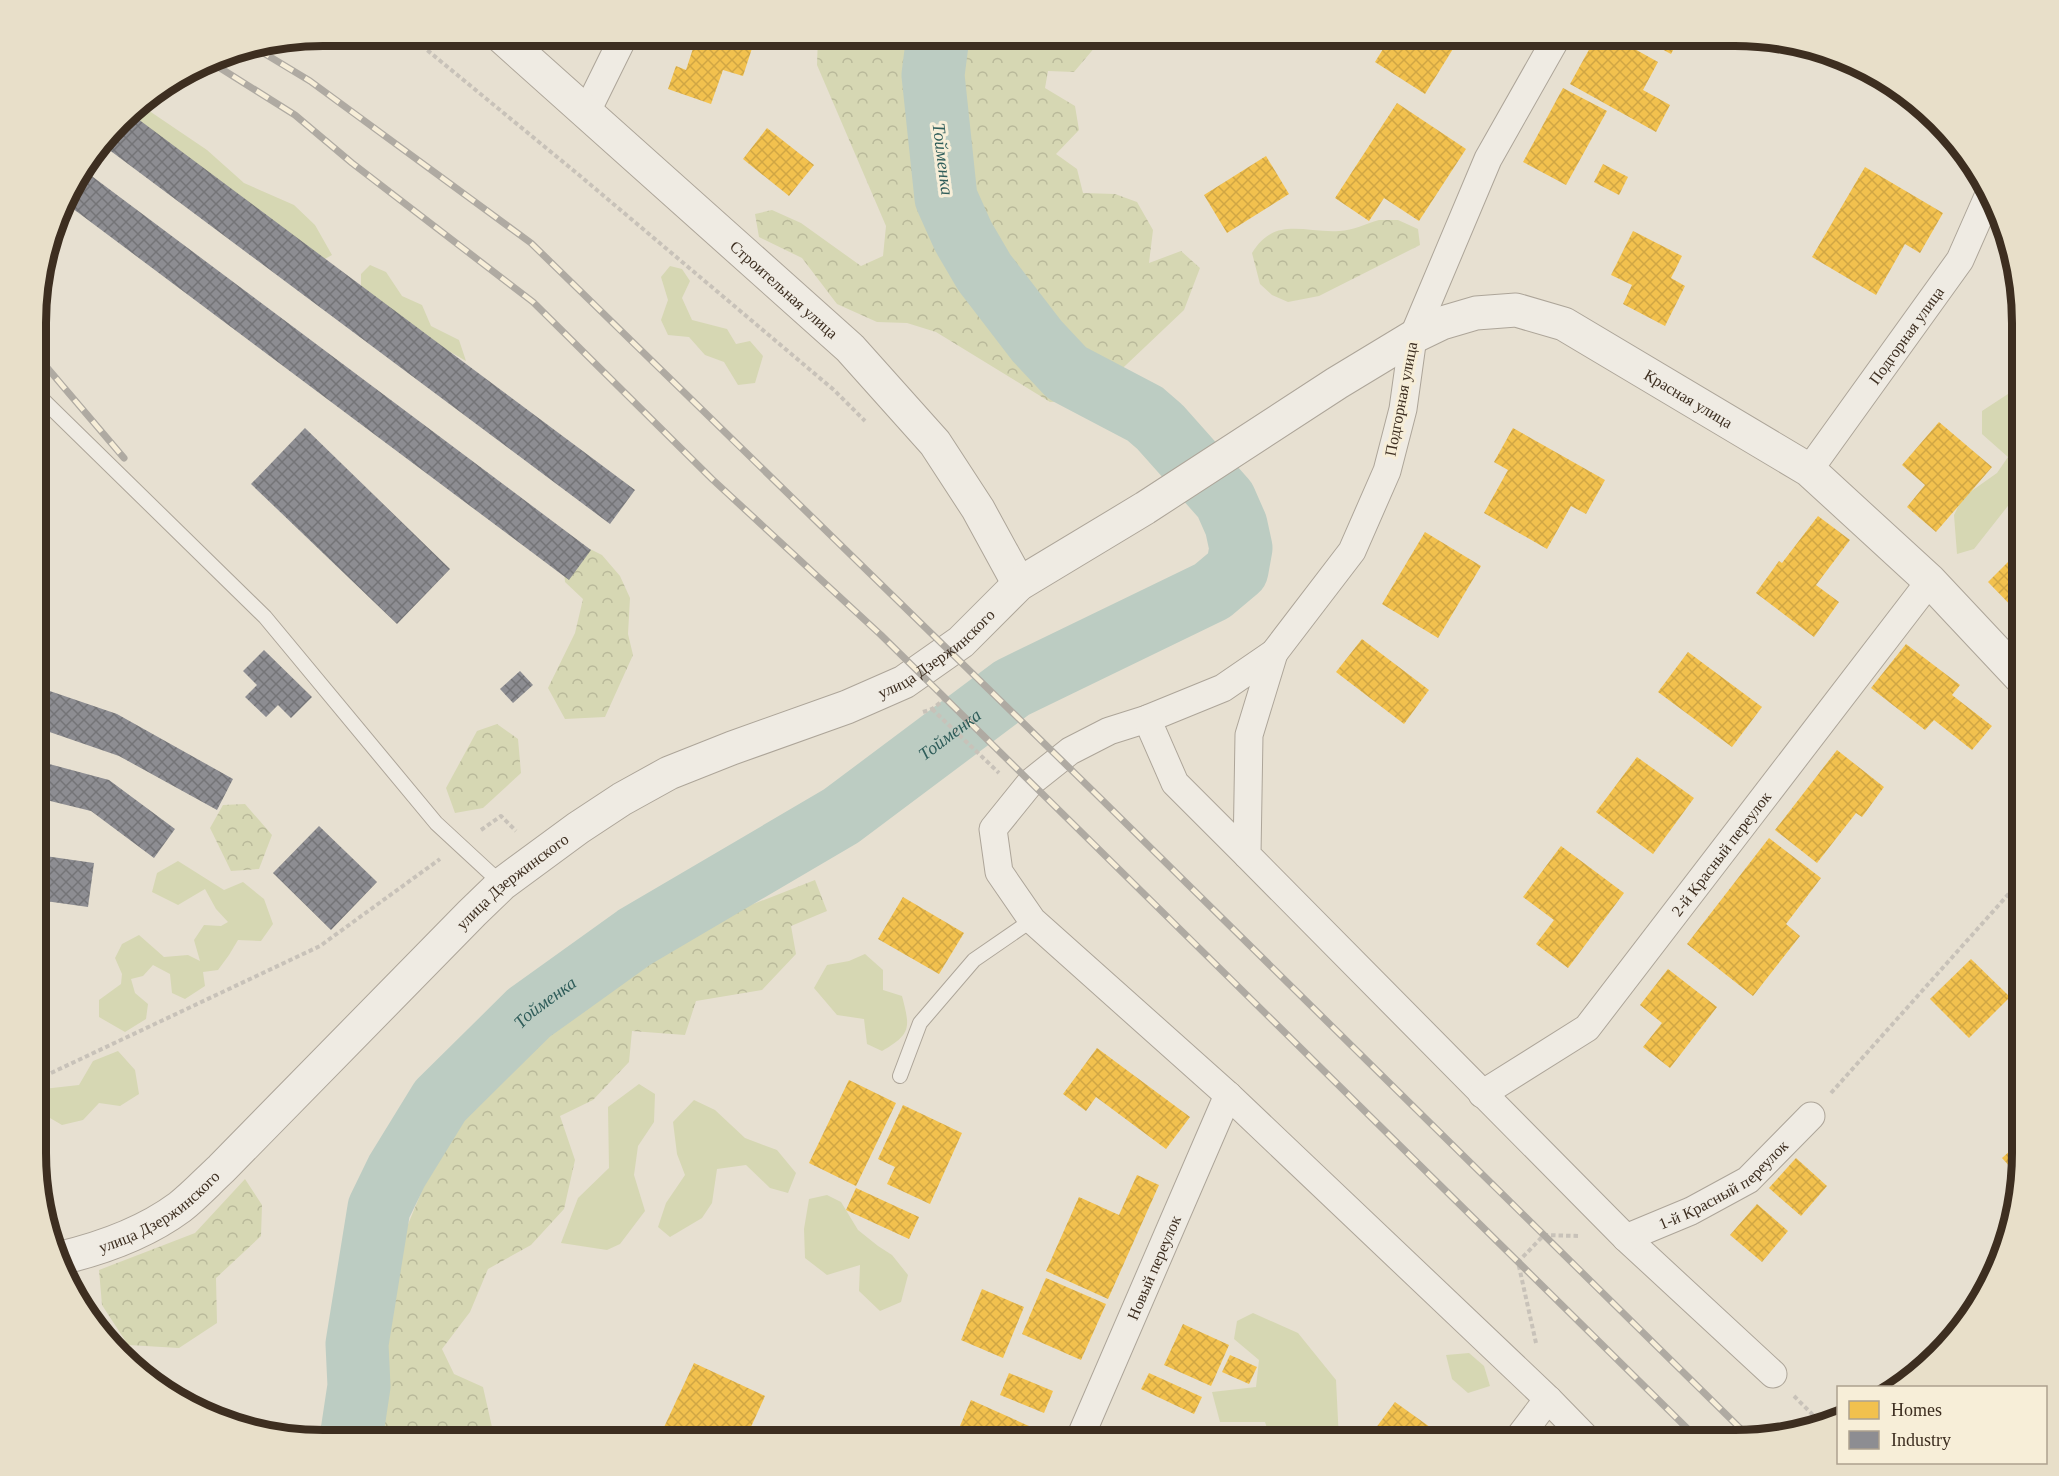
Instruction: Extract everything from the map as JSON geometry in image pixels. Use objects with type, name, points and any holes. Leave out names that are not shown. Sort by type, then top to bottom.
[{"type":"street","name":"Строительная улица","points":[[512,46],[850,348],[935,443],[978,509],[1019,584]]},
{"type":"street","points":[[586,113],[619,46]]},
{"type":"street","name":"Подгорная улица","points":[[1551,46],[1488,159],[1413,338],[1403,410],[1387,471],[1352,551],[1274,652],[1223,688],[1147,719],[1109,731],[1070,751],[1031,782],[993,829],[999,872],[1032,920],[1228,1095],[1578,1430]]},
{"type":"street","name":"Подгорная улица","points":[[1809,470],[1960,260],[1985,203]]},
{"type":"street","name":"Красная улица","points":[[1145,508],[1298,408],[1413,338],[1442,323],[1476,313],[1516,310],[1564,324],[1809,470],[1930,581],[2012,668]]},
{"type":"street","name":"улица Дзержинского","points":[[67,1257],[92,1251],[139,1232],[179,1207],[221,1169],[378,1007],[502,884],[540,855],[613,805],[669,773],[847,707],[904,682],[961,642],[1019,584],[1145,508]]},
{"type":"street","name":"2-й Красный переулок","points":[[1482,1094],[1587,1028],[1930,581]]},
{"type":"street","points":[[1247,855],[1249,735],[1274,652]]},
{"type":"street","points":[[1147,719],[1175,783],[1626,1238],[1773,1374]]},
{"type":"street","name":"Новый переулок","points":[[1083,1430],[1228,1095]]},
{"type":"street","name":"1-й Красный переулок","points":[[1626,1238],[1691,1211],[1748,1180],[1811,1116]]},
{"type":"street","points":[[1525,1430],[1548,1399]]},
{"type":"lane","points":[[46,403],[265,617],[436,823],[502,884]]},
{"type":"lane","points":[[900,1076],[920,1023],[974,960],[1032,920]]},
{"type":"path","points":[[422,46],[834,390],[866,421]]},
{"type":"path","points":[[932,710],[995,770]]},
{"type":"path","points":[[51,1073],[320,946],[501,816],[540,855]]},
{"type":"path","points":[[1811,1116],[2012,890]]},
{"type":"path","points":[[1544,1235],[1518,1262],[1548,1399]]},
{"type":"green space","points":[[818,46],[1096,46],[1074,72],[1048,71],[1045,88],[1075,106],[1079,130],[1056,154],[1077,169],[1083,193],[1115,194],[1137,202],[1153,230],[1149,263],[1181,251],[1200,268],[1184,310],[1088,401],[1050,402],[936,332],[907,323],[877,322],[837,304],[802,258],[759,237],[755,214],[772,210],[801,223],[861,266],[883,256],[886,226],[817,65]]},
{"type":"green space","points":[[148,110],[207,150],[244,183],[294,205],[315,225],[332,255],[323,260],[137,120]]},
{"type":"green space","points":[[1379,220],[1398,220],[1418,229],[1420,245],[1319,296],[1288,302],[1272,295],[1260,284],[1252,253],[1270,234],[1291,229],[1344,230]]},
{"type":"green space","points":[[370,265],[386,272],[402,296],[422,305],[431,326],[459,340],[466,361],[447,350],[361,288],[361,274]]},
{"type":"green space","points":[[670,266],[682,269],[690,281],[682,298],[692,320],[727,329],[736,344],[750,341],[763,356],[755,383],[738,385],[724,362],[705,355],[689,337],[668,335],[661,320],[668,300],[661,277]]},
{"type":"green space","points":[[2012,365],[2012,501],[1974,549],[1957,554],[1954,515],[1963,497],[1997,473],[2008,457],[1982,434],[1982,411],[2008,394]]},
{"type":"green space","points":[[580,544],[602,555],[620,576],[630,598],[628,634],[633,655],[605,717],[565,719],[548,688],[575,633],[583,599],[565,582],[563,556]]},
{"type":"green space","points":[[497,724],[518,739],[521,773],[483,808],[455,813],[446,788],[477,731]]},
{"type":"green space","points":[[245,804],[272,835],[259,869],[231,871],[210,828],[223,805]]},
{"type":"green space","points":[[178,861],[224,890],[243,882],[264,899],[273,924],[261,941],[238,940],[218,970],[203,972],[205,986],[185,999],[172,993],[170,974],[153,965],[143,976],[131,979],[135,993],[148,1004],[146,1019],[125,1032],[99,1017],[99,1000],[121,984],[122,974],[115,958],[122,944],[139,935],[164,957],[188,955],[200,961],[194,940],[204,925],[221,926],[228,922],[216,909],[205,889],[178,905],[152,892],[157,873]]},
{"type":"green space","points":[[815,880],[827,911],[791,926],[796,954],[762,990],[696,1001],[685,1035],[632,1031],[629,1062],[593,1100],[560,1116],[575,1160],[564,1209],[531,1245],[488,1269],[470,1312],[442,1349],[454,1374],[483,1387],[493,1430],[358,1430],[361,1421],[359,1329],[372,1286],[394,1258],[453,1116],[528,1027],[643,947]]},
{"type":"green space","points":[[865,954],[883,970],[883,990],[902,996],[906,1015],[907,1023],[904,1034],[882,1051],[867,1044],[864,1019],[837,1015],[814,988],[827,965],[849,961]]},
{"type":"green space","points":[[118,1051],[135,1070],[139,1094],[120,1106],[99,1103],[83,1120],[62,1125],[46,1116],[46,1089],[79,1085],[93,1061]]},
{"type":"green space","points":[[639,1084],[655,1094],[654,1122],[638,1146],[634,1175],[645,1211],[620,1244],[607,1250],[561,1243],[578,1198],[609,1168],[608,1107]]},
{"type":"green space","points":[[694,1100],[715,1110],[745,1138],[777,1150],[796,1173],[788,1193],[770,1188],[746,1165],[717,1169],[712,1203],[702,1218],[670,1237],[658,1227],[666,1203],[685,1175],[677,1154],[673,1122]]},
{"type":"green space","points":[[245,1179],[262,1205],[261,1236],[216,1278],[217,1323],[179,1348],[128,1345],[102,1305],[99,1270],[195,1233]]},
{"type":"green space","points":[[827,1195],[841,1202],[858,1230],[892,1255],[908,1275],[901,1302],[880,1311],[859,1291],[860,1265],[827,1275],[805,1258],[804,1229],[809,1199]]},
{"type":"green space","points":[[1253,1313],[1298,1333],[1336,1380],[1338,1430],[1268,1430],[1265,1422],[1220,1422],[1212,1392],[1256,1387],[1259,1360],[1234,1339],[1237,1321]]},
{"type":"green space","points":[[1469,1353],[1484,1366],[1490,1386],[1468,1393],[1452,1379],[1446,1355]]},
{"type":"building: Homes","points":[[694,46],[753,46],[743,76],[723,70],[711,104],[668,89],[676,66],[686,70]]},
{"type":"building: Homes","points":[[1385,46],[1455,46],[1425,94],[1375,62]]},
{"type":"building: Homes","points":[[1591,46],[1629,46],[1658,62],[1643,90],[1670,105],[1656,132],[1570,84]]},
{"type":"building: Homes","points":[[1656,46],[1675,46],[1671,54]]},
{"type":"building: Homes","points":[[1563,88],[1607,111],[1566,185],[1523,162]]},
{"type":"building: Homes","points":[[1397,103],[1466,149],[1419,221],[1384,198],[1369,221],[1335,198]]},
{"type":"building: Homes","points":[[767,128],[814,165],[789,196],[743,159]]},
{"type":"building: Homes","points":[[1266,156],[1289,194],[1227,233],[1204,195]]},
{"type":"building: Homes","points":[[1603,164],[1628,177],[1619,195],[1594,182]]},
{"type":"building: Homes","points":[[1865,167],[1943,213],[1920,253],[1905,244],[1876,295],[1812,257]]},
{"type":"building: Homes","points":[[1633,231],[1682,256],[1671,278],[1685,286],[1665,326],[1623,304],[1632,285],[1611,275]]},
{"type":"building: Homes","points":[[1939,422],[1992,467],[1936,532],[1907,507],[1925,485],[1902,465]]},
{"type":"building: Homes","points":[[1513,428],[1605,480],[1586,514],[1571,506],[1547,549],[1484,513],[1508,470],[1494,462]]},
{"type":"building: Homes","points":[[1818,516],[1850,540],[1816,585],[1839,602],[1814,637],[1756,593],[1779,561],[1782,563]]},
{"type":"building: Homes","points":[[1425,532],[1481,566],[1438,638],[1382,604]]},
{"type":"building: Homes","points":[[2012,558],[2012,607],[1988,582]]},
{"type":"building: Homes","points":[[1362,639],[1429,690],[1404,724],[1336,672]]},
{"type":"building: Homes","points":[[1906,644],[1960,685],[1952,695],[1992,726],[1972,750],[1934,720],[1925,730],[1871,688]]},
{"type":"building: Homes","points":[[1688,652],[1762,707],[1732,747],[1658,692]]},
{"type":"building: Homes","points":[[1837,750],[1884,787],[1862,817],[1856,813],[1817,863],[1775,830]]},
{"type":"building: Homes","points":[[1637,757],[1694,798],[1653,854],[1596,812]]},
{"type":"building: Homes","points":[[1769,838],[1821,878],[1786,924],[1800,936],[1753,996],[1687,944]]},
{"type":"building: Homes","points":[[1561,846],[1624,893],[1568,968],[1536,944],[1554,920],[1523,897]]},
{"type":"building: Homes","points":[[903,897],[964,933],[939,974],[878,939]]},
{"type":"building: Homes","points":[[1971,959],[2010,997],[1969,1038],[1930,999]]},
{"type":"building: Homes","points":[[1668,969],[1717,1007],[1670,1068],[1643,1047],[1662,1023],[1640,1005]]},
{"type":"building: Homes","points":[[1097,1048],[1190,1117],[1166,1149],[1096,1097],[1086,1111],[1063,1094]]},
{"type":"building: Homes","points":[[849,1080],[896,1103],[856,1186],[809,1163]]},
{"type":"building: Homes","points":[[903,1105],[962,1133],[930,1204],[887,1184],[895,1167],[878,1159]]},
{"type":"building: Homes","points":[[2012,1149],[2012,1169],[2002,1158]]},
{"type":"building: Homes","points":[[1796,1158],[1827,1186],[1801,1216],[1769,1188]]},
{"type":"building: Homes","points":[[1137,1175],[1159,1185],[1108,1299],[1046,1271],[1079,1197],[1119,1215]]},
{"type":"building: Homes","points":[[856,1188],[919,1217],[909,1239],[846,1210]]},
{"type":"building: Homes","points":[[1757,1204],[1788,1231],[1762,1262],[1730,1235]]},
{"type":"building: Homes","points":[[1046,1278],[1106,1304],[1081,1360],[1022,1334]]},
{"type":"building: Homes","points":[[982,1289],[1024,1307],[1003,1358],[961,1340]]},
{"type":"building: Homes","points":[[1183,1324],[1229,1345],[1211,1386],[1164,1365]]},
{"type":"building: Homes","points":[[1230,1355],[1257,1367],[1249,1384],[1222,1372]]},
{"type":"building: Homes","points":[[694,1363],[765,1396],[750,1430],[663,1430]]},
{"type":"building: Homes","points":[[1009,1373],[1053,1391],[1044,1413],[1000,1395]]},
{"type":"building: Homes","points":[[1149,1373],[1202,1397],[1194,1414],[1141,1389]]},
{"type":"building: Homes","points":[[971,1400],[1038,1430],[958,1430]]},
{"type":"building: Homes","points":[[1395,1402],[1434,1430],[1374,1430]]},
{"type":"building: Industry","points":[[137,119],[635,490],[610,524],[108,149]]},
{"type":"building: Industry","points":[[90,175],[591,550],[569,580],[72,208]]},
{"type":"building: Industry","points":[[305,428],[450,569],[397,624],[251,484]]},
{"type":"building: Industry","points":[[264,650],[312,697],[291,718],[278,705],[266,717],[245,697],[257,685],[243,671]]},
{"type":"building: Industry","points":[[520,671],[533,685],[513,703],[500,689]]},
{"type":"building: Industry","points":[[46,690],[117,714],[233,779],[217,810],[119,756],[46,731]]},
{"type":"building: Industry","points":[[46,763],[109,780],[175,829],[154,858],[91,811],[46,800]]},
{"type":"building: Industry","points":[[319,826],[377,882],[331,930],[273,873]]},
{"type":"building: Industry","points":[[46,856],[94,863],[88,907],[46,901]]},
{"type":"waterway","name":"Тойменка","points":[[352,1430],[359,1386],[357,1344],[379,1208],[397,1171],[440,1101],[529,1013],[635,937],[841,816],[1012,688],[1212,591],[1237,570],[1241,548],[1236,525],[1225,500],[1160,427],[1145,414],[1067,373],[1037,341],[984,272],[963,236],[946,198],[933,75],[937,46]]},
{"type":"railway","points":[[264,53],[310,81],[531,243],[1094,792],[1742,1430]]},
{"type":"railway","points":[[219,67],[295,115],[352,163],[533,302],[712,479],[881,635],[1689,1430]]},
{"type":"railway","points":[[46,366],[124,458]]}]
